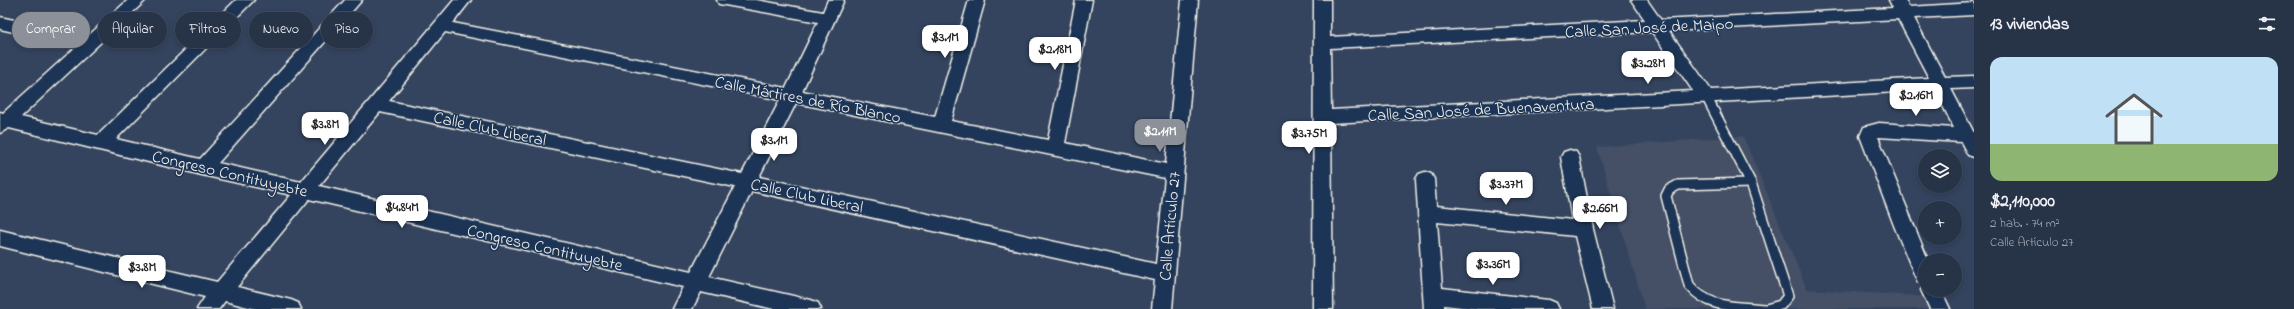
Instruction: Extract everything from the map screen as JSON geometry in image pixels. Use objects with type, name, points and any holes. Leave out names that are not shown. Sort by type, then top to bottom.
[{"type":"street","points":[[2,122],[92,43],[138,0]]},
{"type":"street","points":[[101,143],[246,0]]},
{"type":"street","points":[[202,168],[354,0]]},
{"type":"street","points":[[207,309],[379,105],[463,0]]},
{"type":"street","points":[[725,0],[828,18]]},
{"type":"street","points":[[682,309],[791,96],[836,0]]},
{"type":"street","points":[[941,126],[976,0]]},
{"type":"street","points":[[1055,148],[1084,0]]},
{"type":"street","name":"Calle Artículo 27","points":[[1162,309],[1173,173],[1190,0]]},
{"type":"street","points":[[1322,0],[1324,117],[1323,309]]},
{"type":"street","points":[[1639,0],[1706,96]]},
{"type":"street","points":[[1901,7],[1974,150]]},
{"type":"street","name":"Calle San José de Maipo","points":[[1323,43],[1656,26],[1901,7],[1974,10]]},
{"type":"street","points":[[0,23],[92,43]]},
{"type":"street","name":"Calle Mártires de Río Blanco","points":[[442,26],[1055,148],[1173,173]]},
{"type":"street","name":"Calle San José de Buenaventura","points":[[1324,117],[1974,82]]},
{"type":"street","name":"Calle Club Liberal","points":[[379,105],[746,182],[1165,274]]},
{"type":"street","name":"Congreso Contituyebte","points":[[2,122],[101,143],[202,168],[307,191],[811,309]]},
{"type":"street","points":[[1918,260],[1904,228],[1869,136],[1870,132],[1879,130],[1965,135]]},
{"type":"street","points":[[1570,157],[1583,229],[1603,309]]},
{"type":"street","points":[[1425,179],[1434,302],[1549,309]]},
{"type":"street","points":[[1427,213],[1583,229]]},
{"type":"street","points":[[0,238],[292,309]]},
{"type":"street","points":[[1934,297],[1940,309]]},
{"type":"lane","points":[[1706,96],[1751,184],[1788,296],[1781,305],[1765,309],[1709,303],[1697,295],[1689,285],[1666,196],[1668,190],[1678,185],[1751,184]]},
{"type":"shaded area","points":[[1743,136],[1807,289],[1932,297],[1939,309],[1645,309],[1597,147]]}]
